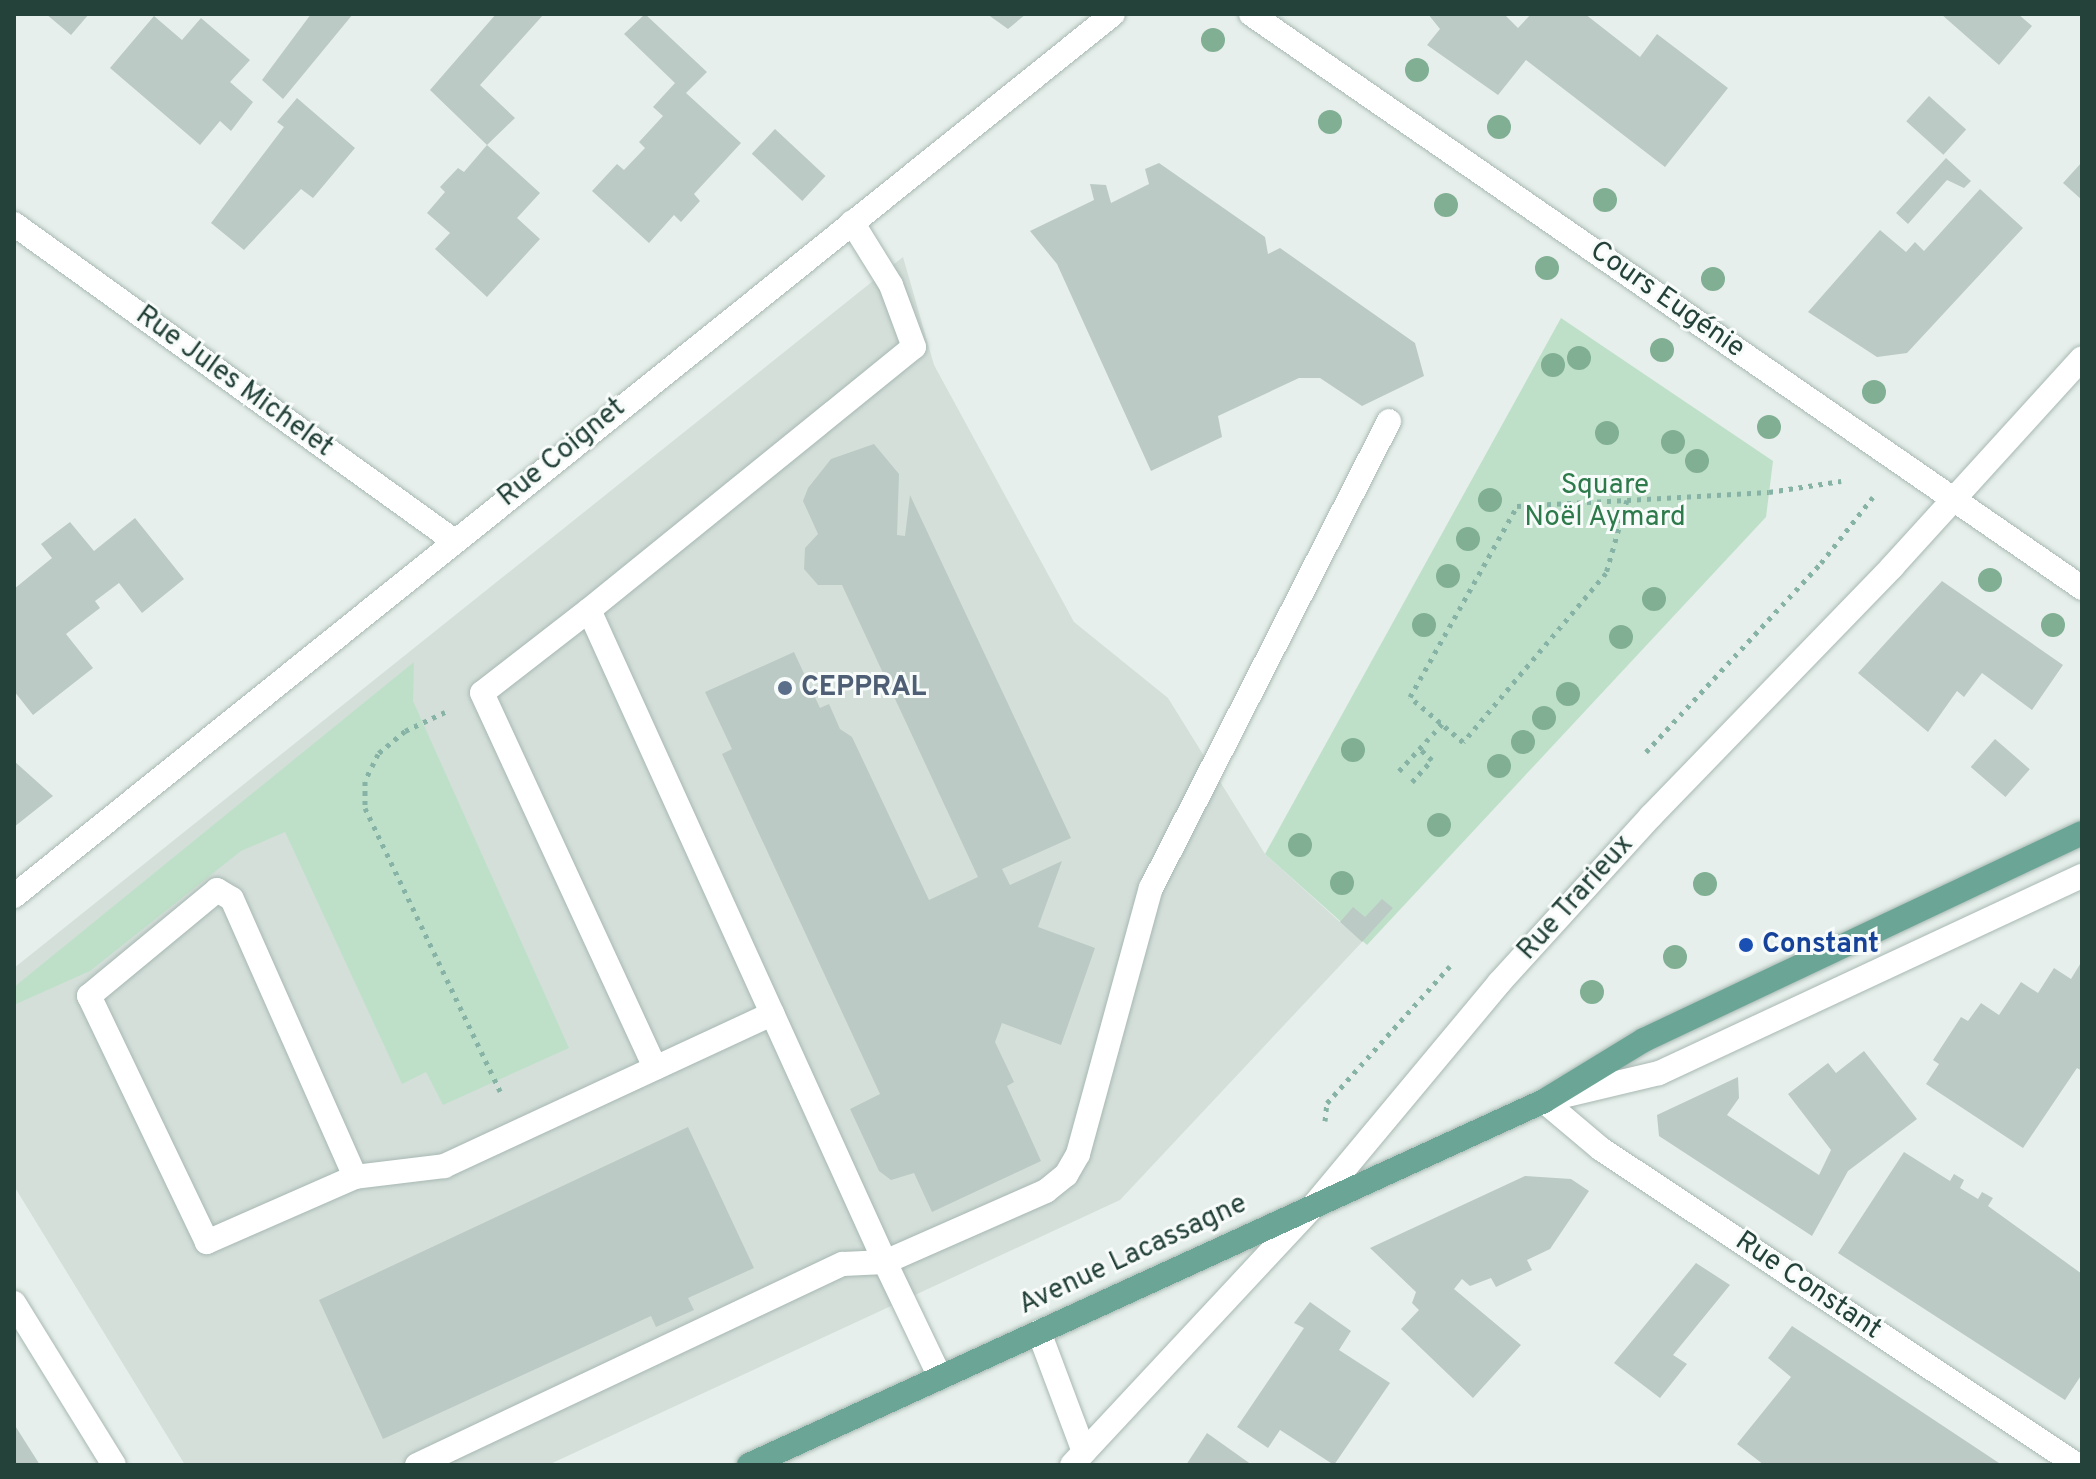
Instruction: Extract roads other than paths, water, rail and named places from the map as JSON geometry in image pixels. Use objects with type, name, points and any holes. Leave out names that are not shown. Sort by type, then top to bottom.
[{"type":"main road","name":"Avenue Lacassagne","points":[[749,1465],[1544,1101],[1644,1040],[2082,833]]},
{"type":"street","name":"Rue Coignet","points":[[14,896],[453,540],[1113,14]]},
{"type":"street","name":"Cours Eugénie","points":[[1251,14],[2082,588]]},
{"type":"street","points":[[655,1068],[482,693],[914,347],[891,285],[852,222]]},
{"type":"street","name":"Rue Jules Michelet","points":[[14,224],[453,540]]},
{"type":"street","name":"Rue Trarieux","points":[[1039,1332],[1078,1458],[1315,1204],[1499,983],[2082,358]]},
{"type":"street","points":[[417,1465],[843,1264],[885,1262],[1046,1191],[1078,1154],[1151,888],[1389,421]]},
{"type":"street","points":[[589,610],[940,1377]]},
{"type":"street","name":"Avenue Lacassagne","points":[[1544,1101],[1659,1073],[2082,876]]},
{"type":"street","points":[[355,1177],[232,899],[217,890],[89,996],[207,1242],[355,1177],[444,1166],[772,1014]]},
{"type":"street","name":"Rue Constant","points":[[1544,1101],[1601,1149],[2077,1465]]},
{"type":"street","points":[[14,1303],[114,1465]]},
{"type":"place","name":"CEPPRAL","points":[[785,688]]},
{"type":"place","name":"Constant","points":[[1746,945]]},
{"type":"park label","name":"Square Noël Aymard","points":[[1605,502]]}]
